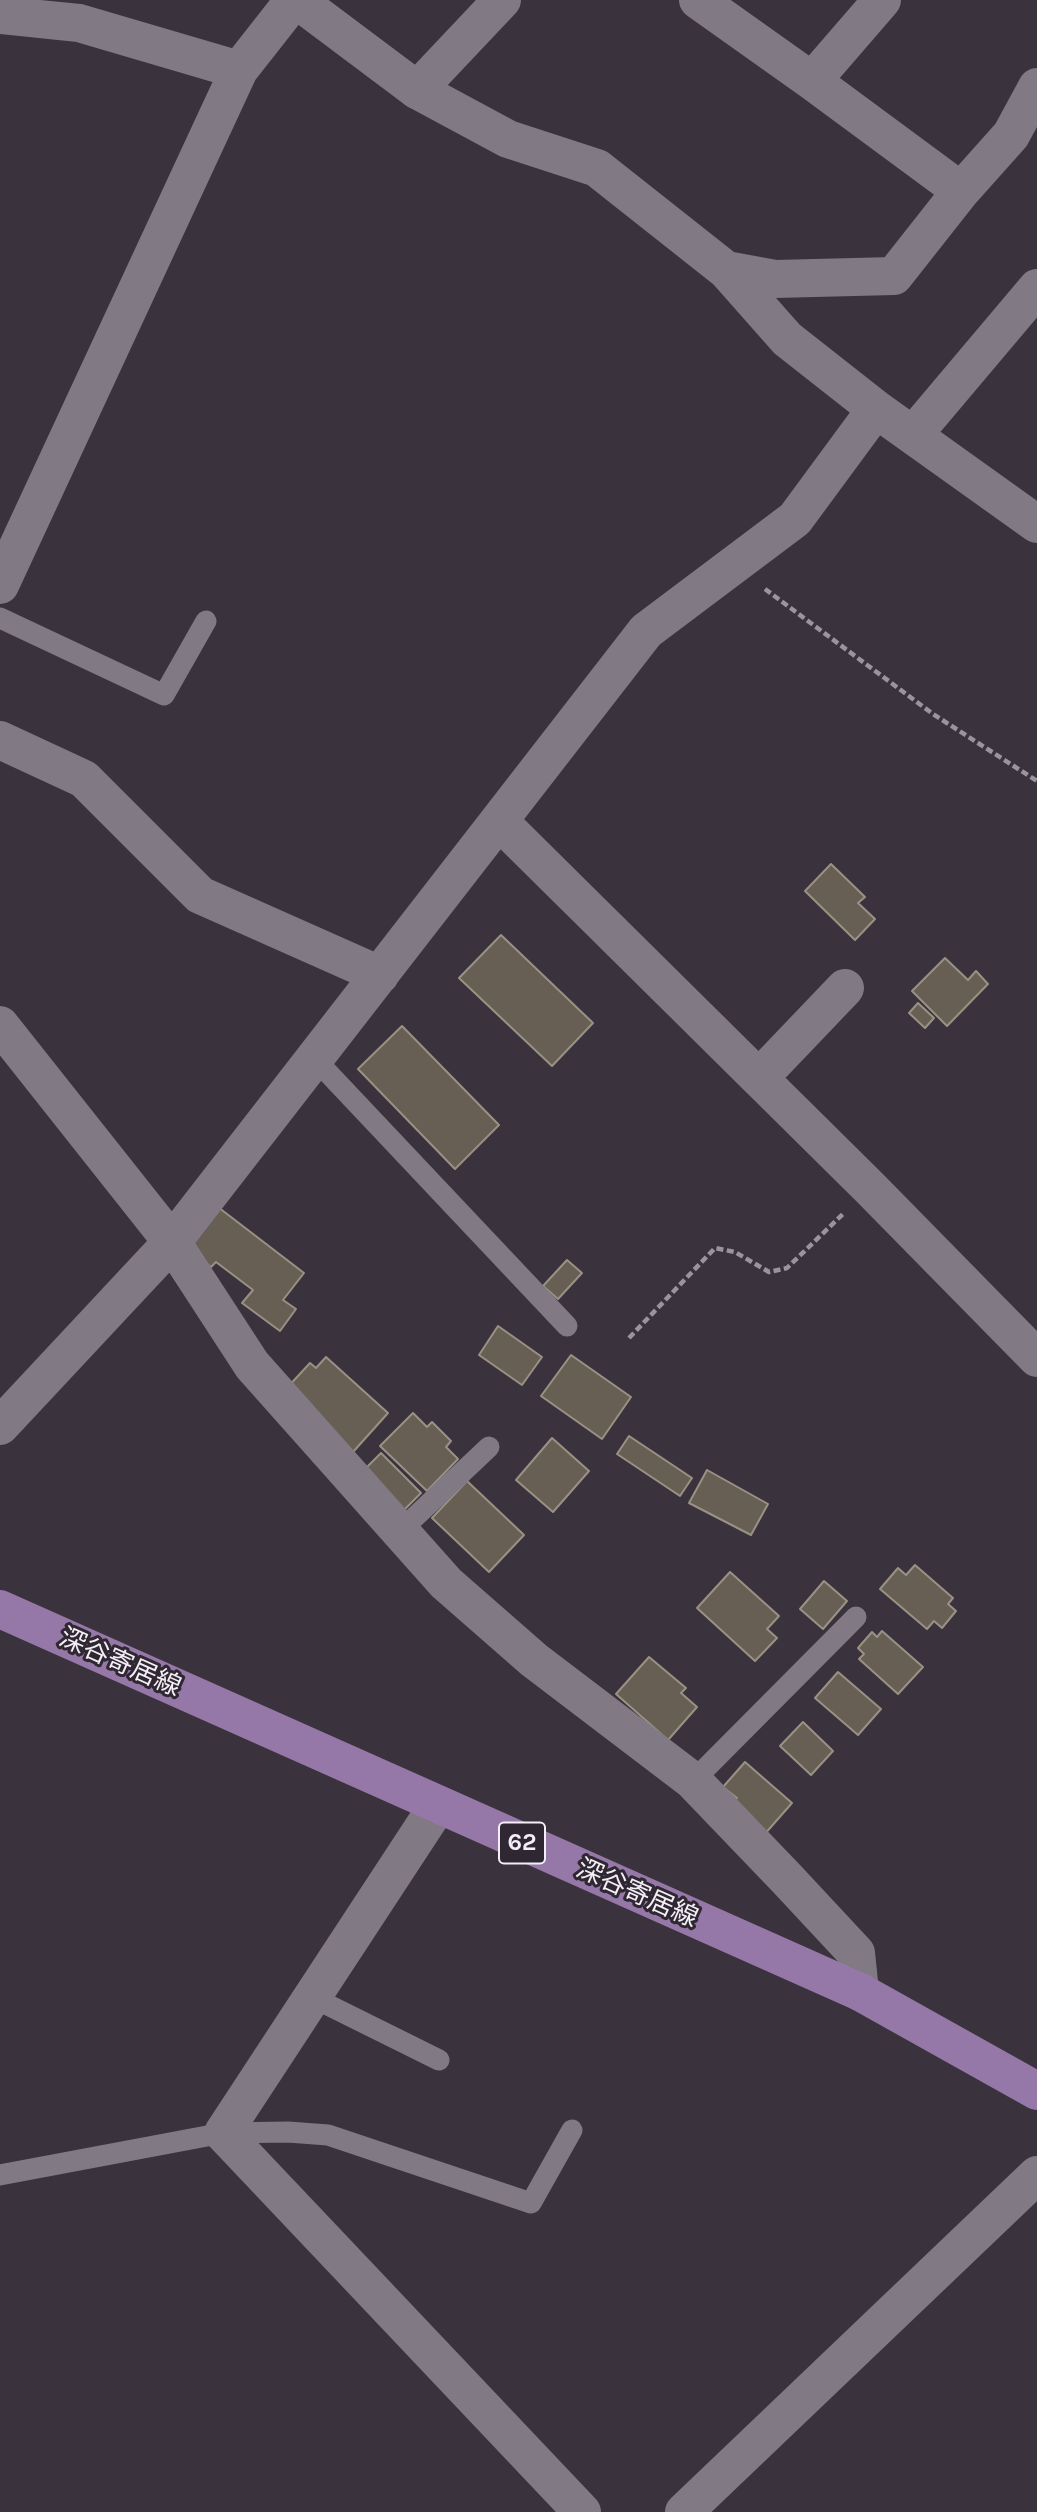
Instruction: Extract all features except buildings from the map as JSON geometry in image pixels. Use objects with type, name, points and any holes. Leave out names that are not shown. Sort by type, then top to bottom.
[{"type":"main road","name":"深谷寄居線","points":[[0,1609],[860,1992],[1037,2091]]},
{"type":"street","points":[[0,584],[239,70],[295,0],[418,90],[508,139],[597,168],[726,270],[787,339],[876,409],[1037,524]]},
{"type":"street","points":[[418,90],[502,0]]},
{"type":"street","points":[[698,0],[812,80],[961,191]]},
{"type":"street","points":[[812,80],[882,0]]},
{"type":"street","points":[[0,15],[79,23],[239,70]]},
{"type":"street","points":[[726,270],[775,279],[894,276],[961,191],[1011,135],[1037,87]]},
{"type":"street","points":[[913,435],[1037,288]]},
{"type":"street","points":[[0,1426],[172,1242],[646,631],[795,519],[876,409]]},
{"type":"street","points":[[0,740],[84,779],[200,895],[380,975]]},
{"type":"street","points":[[499,821],[870,1188],[1037,1358]]},
{"type":"street","points":[[759,1078],[845,988]]},
{"type":"street","points":[[0,1025],[172,1242],[252,1365],[446,1583],[534,1660],[693,1781],[856,1953],[860,1992]]},
{"type":"street","points":[[438,1805],[223,2133],[582,2512]]},
{"type":"street","points":[[684,2512],[1037,2175]]},
{"type":"lane","points":[[0,618],[164,695],[206,621]]},
{"type":"lane","points":[[315,1059],[567,1326]]},
{"type":"lane","points":[[400,1531],[489,1447]]},
{"type":"lane","points":[[693,1781],[856,1617]]},
{"type":"lane","points":[[312,1997],[439,2060]]},
{"type":"lane","points":[[0,2175],[223,2133],[288,2132],[328,2135],[531,2203],[572,2130]]},
{"type":"path","points":[[733,565],[933,714],[1037,781]]},
{"type":"path","points":[[629,1338],[715,1248],[735,1252],[769,1272],[787,1268],[870,1188]]}]
